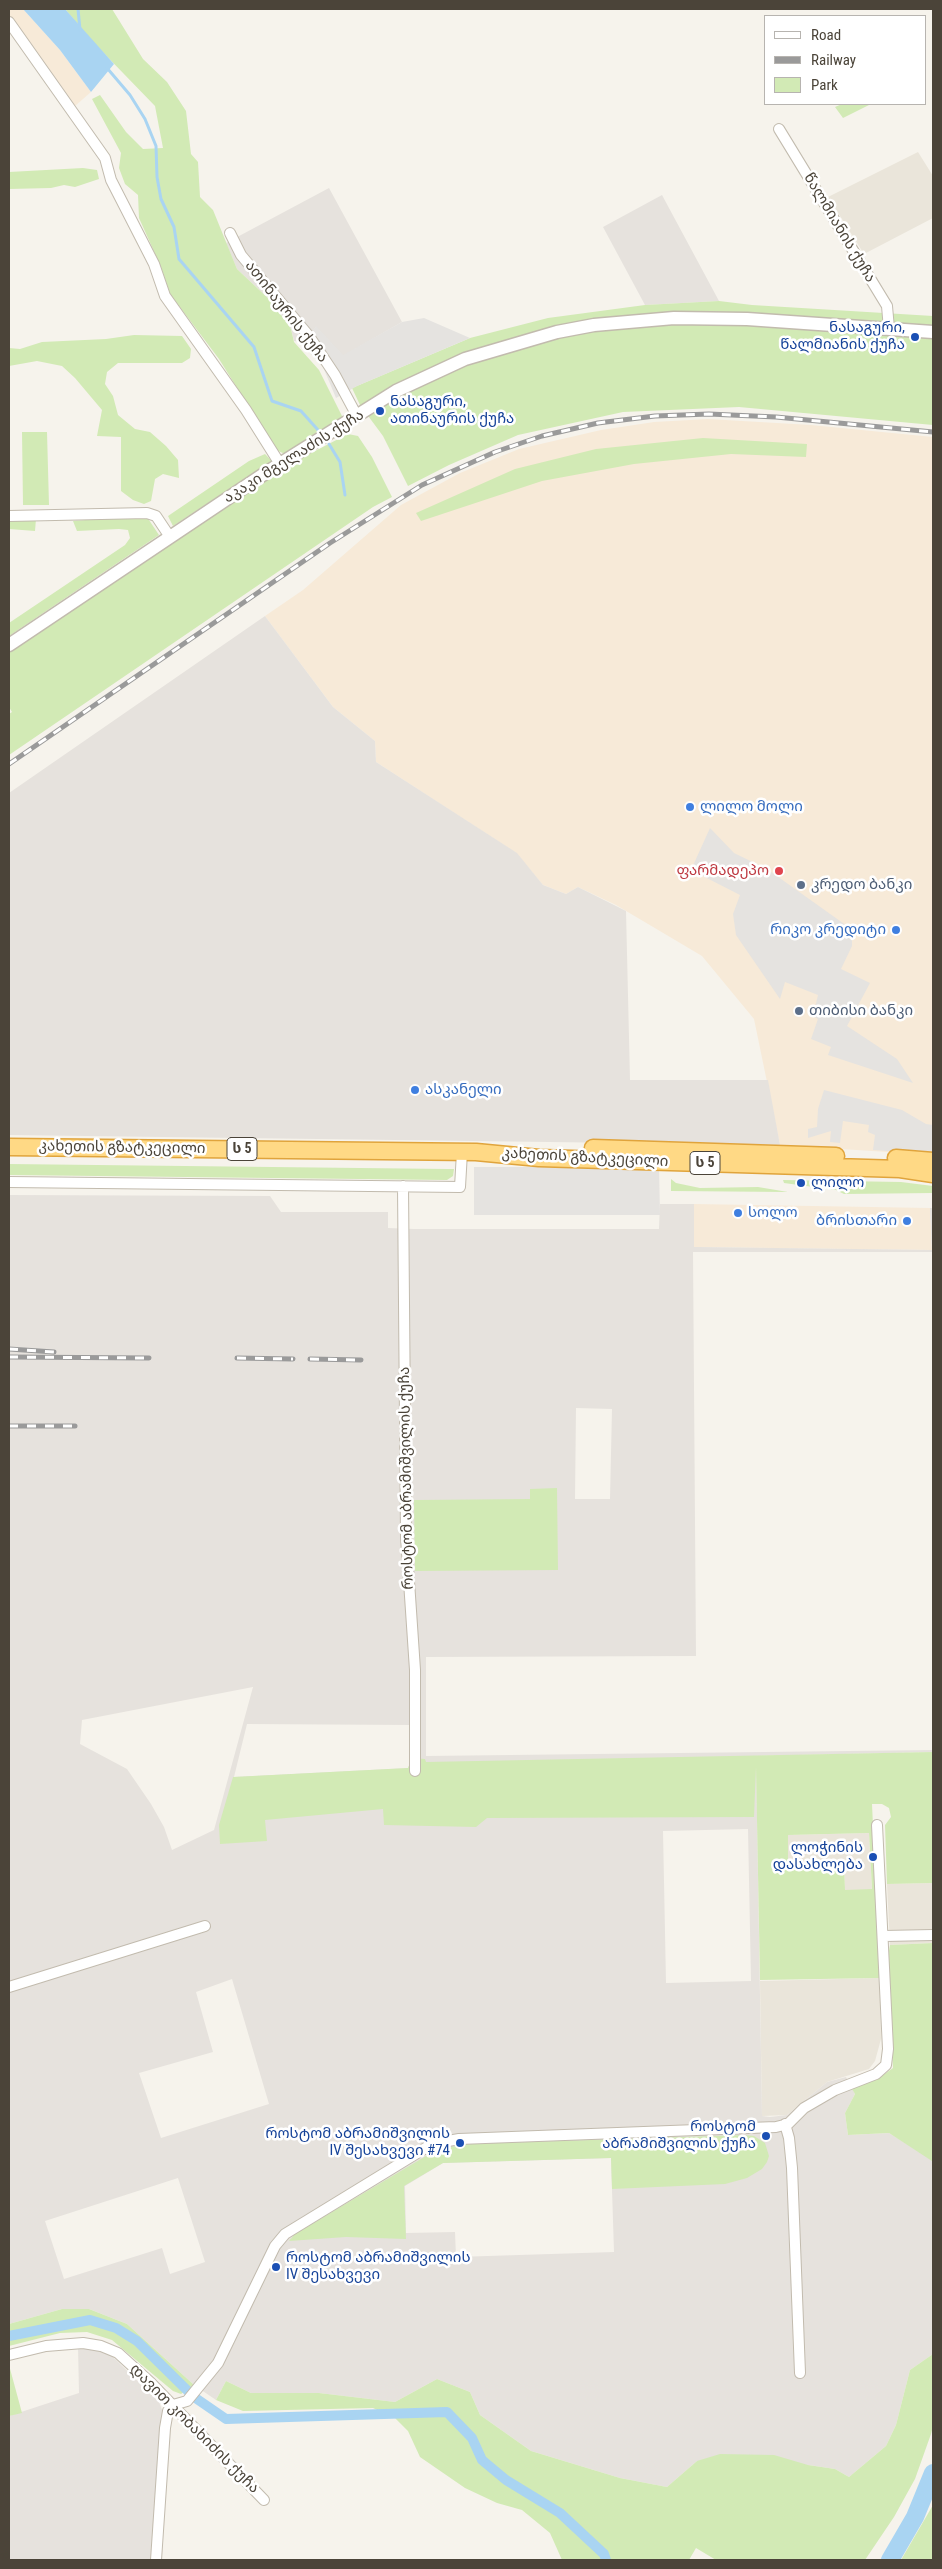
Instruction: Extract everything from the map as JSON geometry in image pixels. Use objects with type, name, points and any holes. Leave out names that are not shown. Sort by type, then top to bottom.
[{"type":"highway","name":"კახეთის გზატკეცილი","points":[[9,1146],[469,1152],[539,1158],[900,1169],[933,1174]]},
{"type":"highway","name":"კახეთის გზატკეცილი","points":[[469,1152],[540,1147],[619,1148],[874,1157],[933,1161]]},
{"type":"street","points":[[9,22],[105,158],[111,180],[154,264],[165,296],[246,410],[280,464]]},
{"type":"street","name":"წალმიანის ქუჩა","points":[[779,129],[887,306],[889,329]]},
{"type":"street","name":"ათინაურის ქუჩა","points":[[230,233],[241,255],[309,336],[335,374],[357,416]]},
{"type":"street","name":"აკაკი მგელაძის ქუჩა","points":[[9,645],[280,464],[396,391],[465,359],[557,332],[594,325],[674,318],[709,318],[933,332]]},
{"type":"street","points":[[9,516],[147,512],[156,516],[170,537]]},
{"type":"street","points":[[9,1182],[460,1187],[469,1152]]},
{"type":"street","name":"როსტომ აბრამიშვილის ქუჩა","points":[[402,1186],[406,1537],[415,1670],[415,1771]]},
{"type":"street","points":[[156,2560],[165,2428],[168,2411],[173,2405],[187,2401],[218,2363],[275,2246],[285,2234],[432,2144],[459,2138],[776,2127],[785,2124],[804,2108],[835,2090],[876,2074],[886,2065],[888,2050],[884,1936],[877,1825]]},
{"type":"street","points":[[9,1987],[205,1926]]},
{"type":"street","points":[[884,1936],[933,1935]]},
{"type":"street","points":[[785,2124],[789,2138],[792,2168],[800,2373]]},
{"type":"street","name":"დავით კობახიძის ქუჩა","points":[[9,2355],[62,2344],[101,2346],[118,2353],[173,2405],[264,2500]]},
{"type":"shaded area","points":[[9,9],[23,9],[60,50],[91,92],[67,113],[9,31]]},
{"type":"shaded area","points":[[918,152],[933,176],[933,218],[864,254],[828,197]]},
{"type":"shaded area","points":[[329,188],[402,322],[343,356],[316,327],[309,336],[300,342],[294,341],[291,329],[271,301],[237,269],[226,243]]},
{"type":"shaded area","points":[[662,195],[719,301],[645,305],[603,227]]},
{"type":"shaded area","points":[[424,318],[470,338],[357,386],[336,398],[323,367],[300,342],[309,336],[316,326],[343,355],[402,322]]},
{"type":"shaded area","name":"ლილო მოლი","points":[[708,419],[811,425],[933,437],[933,1155],[780,1145],[754,1019],[702,956],[616,905],[578,887],[566,894],[543,885],[516,853],[376,762],[375,741],[333,707],[265,616],[303,590],[401,505],[460,473],[519,449],[601,430],[654,422]]},
{"type":"shaded area","points":[[265,616],[333,707],[375,741],[376,762],[517,853],[543,885],[566,894],[578,887],[626,911],[630,1080],[768,1080],[780,1145],[9,1135],[9,793]]},
{"type":"shaded area","points":[[710,828],[734,853],[767,869],[847,926],[844,933],[852,939],[852,946],[841,969],[870,983],[847,1026],[897,1059],[913,1083],[828,1055],[831,1047],[811,1039],[818,1019],[813,1016],[818,995],[785,982],[780,999],[736,935],[733,914],[740,895],[691,870]]},
{"type":"shaded area","points":[[824,1090],[902,1110],[926,1124],[933,1125],[933,1154],[873,1150],[875,1135],[868,1132],[869,1125],[843,1121],[840,1143],[830,1142],[831,1131],[808,1138],[808,1129],[817,1127],[818,1109]]},
{"type":"shaded area","points":[[474,1167],[659,1167],[660,1215],[474,1215]]},
{"type":"shaded area","points":[[9,1195],[270,1196],[281,1212],[388,1212],[388,1228],[414,1229],[659,1229],[660,1204],[694,1204],[694,1247],[932,1250],[930,1208],[933,1208],[933,1252],[693,1252],[696,1656],[426,1657],[426,1756],[933,1750],[933,1752],[756,1756],[762,2116],[787,2115],[827,2082],[846,2077],[855,2094],[845,2113],[848,2135],[889,2133],[933,2160],[933,2354],[910,2370],[896,2425],[886,2446],[849,2477],[835,2469],[808,2465],[697,2461],[667,2487],[620,2478],[531,2451],[480,2415],[470,2392],[437,2379],[395,2402],[319,2393],[251,2393],[226,2381],[216,2400],[194,2385],[127,2324],[89,2309],[62,2309],[9,2324]],"holes":[[[576,1408],[612,1409],[610,1499],[575,1499]],[[253,1687],[214,1830],[172,1850],[164,1827],[127,1769],[80,1744],[82,1720]],[[247,1724],[411,1725],[412,1758],[408,1768],[234,1777]],[[748,1829],[751,1981],[666,1983],[663,1831]],[[232,1979],[269,2104],[161,2138],[139,2073],[213,2052],[196,1992]],[[611,2158],[614,2252],[456,2257],[455,2232],[406,2233],[405,2186],[443,2163]],[[178,2178],[205,2262],[170,2274],[162,2248],[64,2279],[45,2221]]]},
{"type":"shaded area","points":[[694,1204],[930,1208],[932,1250],[694,1247]]},
{"type":"shaded area","points":[[869,1833],[872,1890],[845,1890],[844,1863],[788,1863],[788,1835]]},
{"type":"shaded area","points":[[933,1883],[933,1943],[890,1945],[887,1884]]},
{"type":"shaded area","points":[[880,1978],[881,2039],[875,2061],[869,2069],[827,2082],[787,2115],[762,2116],[760,1981]]},
{"type":"shaded area","points":[[78,2346],[93,2348],[111,2355],[159,2402],[164,2415],[150,2560],[9,2560],[9,2416],[79,2393]]},
{"type":"green space","points":[[65,9],[112,9],[143,59],[167,82],[186,111],[191,154],[198,162],[200,197],[213,210],[237,269],[271,301],[291,329],[294,342],[319,370],[343,418],[285,454],[276,450],[219,359],[170,294],[161,267],[139,218],[138,195],[125,184],[119,168],[121,153],[92,99],[100,95],[126,132],[143,149],[163,148],[155,106],[92,41]]},
{"type":"green space","points":[[840,105],[869,105],[843,118],[835,107]]},
{"type":"green space","points":[[83,168],[97,170],[99,179],[75,187],[64,185],[51,188],[9,189],[9,172]]},
{"type":"green space","points":[[719,301],[752,305],[933,316],[933,425],[739,407],[623,412],[518,435],[449,465],[408,486],[383,436],[360,405],[352,388],[470,338],[548,318],[645,305]]},
{"type":"green space","points":[[134,335],[182,336],[191,349],[190,358],[182,363],[118,363],[107,372],[105,384],[113,396],[118,415],[135,429],[150,432],[178,460],[179,478],[163,474],[155,479],[151,501],[144,504],[133,500],[121,491],[121,437],[97,436],[102,410],[75,378],[62,366],[37,361],[9,366],[9,348],[20,349],[42,342],[106,339]]},
{"type":"green space","points":[[22,432],[47,432],[49,505],[23,505]]},
{"type":"green space","points":[[348,434],[358,436],[372,457],[392,497],[373,507],[9,755],[9,714],[12,712],[9,707],[9,652],[284,467]]},
{"type":"green space","points":[[703,438],[807,444],[806,457],[731,454],[634,464],[542,481],[421,521],[416,513],[515,469],[596,449]]},
{"type":"green space","points":[[265,454],[272,461],[173,526],[168,516],[249,461]]},
{"type":"green space","points":[[134,516],[147,517],[159,535],[9,636],[9,623],[125,545],[130,538],[128,530],[77,531],[73,521]]},
{"type":"green space","points":[[36,519],[35,531],[9,529],[9,520]]},
{"type":"green space","points":[[9,1164],[454,1169],[453,1176],[447,1180],[9,1175]]},
{"type":"green space","points":[[671,1179],[676,1183],[700,1188],[758,1187],[788,1192],[671,1191]]},
{"type":"green space","points":[[783,1180],[901,1182],[933,1186],[933,1193],[844,1194],[836,1190],[784,1183]]},
{"type":"green space","points":[[557,1488],[558,1570],[415,1571],[414,1500],[530,1499],[530,1489]]},
{"type":"green space","points":[[933,1752],[933,1883],[887,1884],[885,1825],[891,1817],[889,1808],[882,1804],[872,1804],[880,1978],[760,1980],[756,1767],[754,1817],[487,1818],[476,1827],[384,1825],[383,1809],[265,1820],[267,1841],[220,1844],[219,1825],[233,1777],[408,1768],[412,1758],[425,1759],[426,1762]],"holes":[[[869,1833],[872,1889],[845,1890],[844,1863],[788,1863],[788,1835]]]},
{"type":"green space","points":[[933,1943],[932,2161],[889,2133],[848,2135],[845,2113],[855,2094],[852,2089],[879,2078],[893,2068],[887,1961],[890,1945]]},
{"type":"green space","points":[[754,2136],[765,2143],[769,2156],[767,2162],[762,2169],[747,2178],[725,2184],[612,2189],[611,2158],[443,2163],[404,2186],[406,2239],[346,2237],[289,2241],[295,2234],[426,2156],[450,2147],[467,2144]]},
{"type":"green space","points":[[62,2309],[89,2309],[127,2324],[194,2385],[181,2394],[173,2391],[112,2340],[87,2332],[60,2333],[9,2346],[9,2324]]},
{"type":"green space","points":[[933,2354],[933,2426],[931,2434],[915,2479],[894,2517],[865,2560],[716,2560],[696,2548],[689,2560],[562,2560],[550,2533],[522,2510],[497,2503],[465,2488],[420,2457],[408,2431],[395,2418],[373,2408],[243,2411],[216,2400],[226,2381],[251,2393],[319,2393],[395,2402],[437,2379],[470,2392],[480,2415],[531,2451],[620,2478],[667,2487],[697,2461],[720,2454],[774,2455],[808,2465],[835,2469],[849,2477],[886,2446],[896,2425],[910,2370]]},
{"type":"green space","points":[[9,2365],[22,2413],[9,2416]]},
{"type":"green space","points":[[933,2505],[933,2560],[901,2560]]},
{"type":"water","points":[[23,9],[65,9],[114,64],[91,92],[60,50]]},
{"type":"waterway","points":[[78,9],[80,30]]},
{"type":"waterway","points":[[107,68],[130,95],[145,119],[156,146],[157,177],[161,199],[174,227],[179,259],[254,347],[272,401],[301,411],[318,430]]},
{"type":"waterway","points":[[329,444],[340,462],[345,495]]},
{"type":"waterway","points":[[9,2336],[90,2320],[116,2328],[137,2341],[194,2397],[226,2419],[447,2412],[472,2438],[482,2460],[506,2480],[560,2513],[604,2554],[606,2560]]},
{"type":"waterway","points":[[890,2560],[915,2517],[933,2473]]},
{"type":"railway","points":[[9,764],[330,543],[422,485],[495,452],[542,436],[598,423],[655,416],[709,414],[776,417],[933,432]]},
{"type":"railway","points":[[9,1349],[54,1352]]},
{"type":"railway","points":[[9,1357],[149,1358]]},
{"type":"railway","points":[[237,1358],[293,1359]]},
{"type":"railway","points":[[310,1359],[361,1360]]},
{"type":"railway","points":[[9,1426],[75,1426]]},
{"type":"place","name":"ნასაგური, წალმიანის ქუჩა","points":[[915,337]]},
{"type":"place","name":"ნასაგური, ათინაურის ქუჩა","points":[[380,411]]},
{"type":"place","name":"ლილო მოლი","points":[[690,807]]},
{"type":"place","name":"ფარმადეპო","points":[[779,871]]},
{"type":"place","name":"კრედო ბანკი","points":[[801,885]]},
{"type":"place","name":"რიკო კრედიტი","points":[[896,930]]},
{"type":"place","name":"თიბისი ბანკი","points":[[799,1011]]},
{"type":"place","name":"ასკანელი","points":[[415,1090]]},
{"type":"place","name":"ლილო","points":[[801,1183]]},
{"type":"place","name":"სოლო","points":[[738,1213]]},
{"type":"place","name":"ბრისთარი","points":[[907,1221]]},
{"type":"place","name":"ლოჭინის დასახლება","points":[[873,1857]]},
{"type":"place","name":"როსტომ აბრამიშვილის ქუჩა","points":[[766,2136]]},
{"type":"place","name":"როსტომ აბრამიშვილის IV შესახვევი #74","points":[[460,2143]]},
{"type":"place","name":"როსტომ აბრამიშვილის IV შესახვევი","points":[[276,2267]]}]
